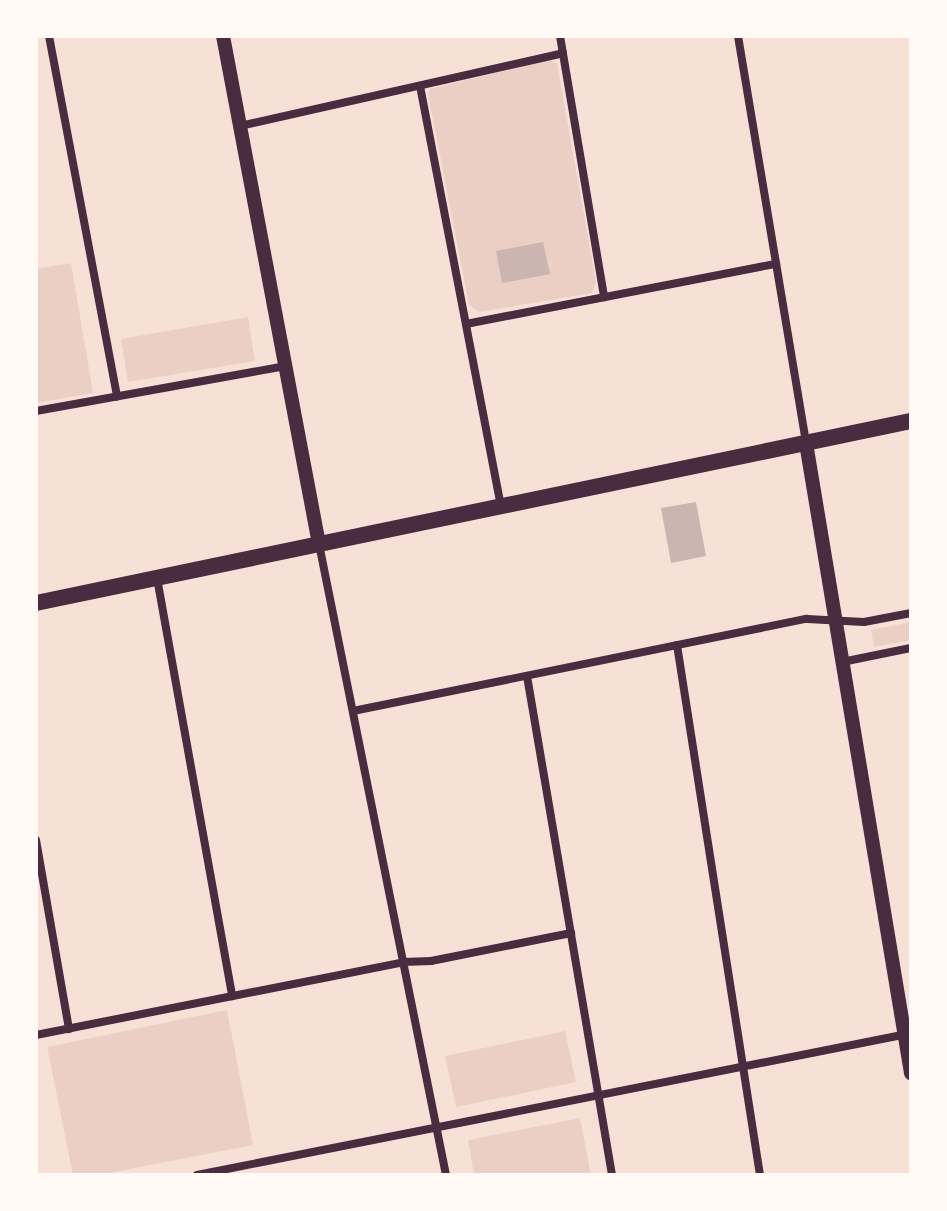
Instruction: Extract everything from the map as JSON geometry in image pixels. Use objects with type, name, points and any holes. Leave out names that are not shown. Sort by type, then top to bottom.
[{"type":"main road","points":[[36,603],[911,421]]},
{"type":"street","points":[[49,36],[117,397]]},
{"type":"street","points":[[223,36],[319,544],[446,1175]]},
{"type":"street","points":[[560,36],[604,297]]},
{"type":"street","points":[[738,36],[907,1034],[911,1073]]},
{"type":"street","points":[[240,126],[563,53]]},
{"type":"street","points":[[420,86],[501,506]]},
{"type":"street","points":[[466,324],[776,264]]},
{"type":"street","points":[[36,411],[286,366]]},
{"type":"street","points":[[157,578],[232,996]]},
{"type":"street","points":[[353,711],[807,619],[864,622],[911,613]]},
{"type":"street","points":[[677,645],[760,1175]]},
{"type":"street","points":[[842,662],[911,648]]},
{"type":"street","points":[[527,676],[612,1175]]},
{"type":"street","points":[[36,840],[69,1029]]},
{"type":"street","points":[[36,1035],[403,962],[431,961],[571,933]]},
{"type":"street","points":[[197,1175],[248,1170],[436,1128],[907,1034]]},
{"type":"shaded area","points":[[549,60],[557,63],[596,282],[592,293],[479,312],[469,305],[428,94],[430,89]]},
{"type":"shaded area","points":[[71,263],[93,393],[36,403],[36,269]]},
{"type":"shaded area","points":[[248,317],[255,361],[128,382],[121,339]]},
{"type":"shaded area","points":[[911,622],[911,640],[874,647],[871,630]]},
{"type":"shaded area","points":[[227,1010],[253,1145],[99,1175],[73,1175],[47,1047]]},
{"type":"shaded area","points":[[565,1031],[576,1082],[456,1107],[445,1056]]},
{"type":"shaded area","points":[[580,1118],[591,1175],[474,1175],[468,1140]]},
{"type":"building","points":[[543,242],[550,274],[502,283],[496,251]]},
{"type":"building","points":[[696,502],[706,556],[671,563],[661,508]]}]
